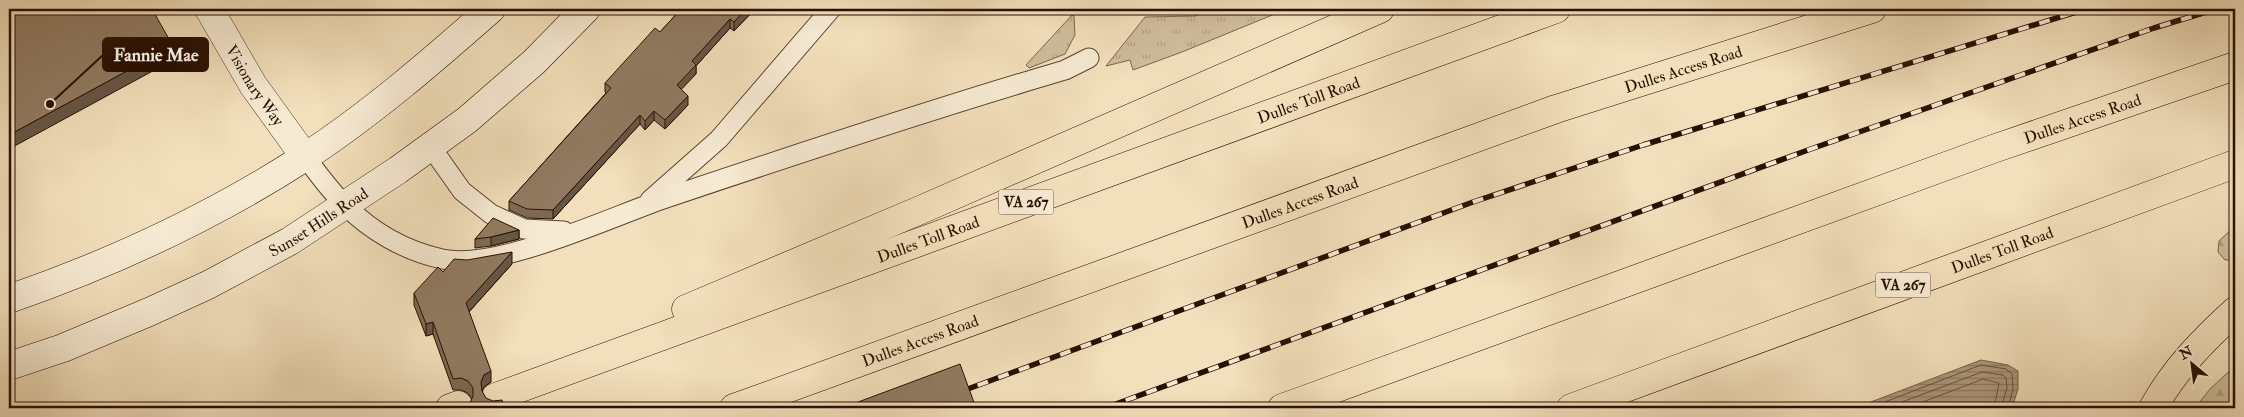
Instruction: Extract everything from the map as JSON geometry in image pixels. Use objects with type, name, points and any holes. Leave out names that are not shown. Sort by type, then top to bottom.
[{"type":"highway","name":"Dulles Toll Road","points":[[1380,9],[495,393],[1556,9]]},
{"type":"highway","name":"Dulles Access Road","points":[[734,408],[1556,109],[1872,9]]},
{"type":"highway","name":"Dulles Access Road","points":[[1282,408],[1993,149],[2235,66]]},
{"type":"highway","name":"Dulles Toll Road","points":[[1570,408],[2235,164]]},
{"type":"highway","points":[[2152,408],[2184,363],[2212,332],[2235,311]]},
{"type":"main road","name":"Visionary Way","points":[[209,9],[253,85],[304,157]]},
{"type":"main road","points":[[9,300],[60,282],[168,235],[304,157],[361,117],[491,9]]},
{"type":"main road","name":"Sunset Hills Road","points":[[9,366],[63,348],[120,325],[208,285],[290,241],[467,120],[534,62],[586,9]]},
{"type":"lane","points":[[645,205],[719,139],[831,9]]},
{"type":"lane","points":[[304,157],[345,205],[394,243],[443,259],[481,259],[575,232],[645,205],[944,106],[1065,70],[1088,58]]},
{"type":"lane","points":[[431,146],[462,191],[491,214],[524,229],[575,232]]},
{"type":"green space","points":[[1203,9],[1287,9],[1133,70],[1130,60],[1106,66],[1145,17],[1196,16]]},
{"type":"green space","points":[[1072,15],[1074,16],[1075,35],[1065,54],[1029,68],[1026,65]]},
{"type":"green space","points":[[2235,226],[2235,260],[2225,260],[2218,252],[2219,241]]},
{"type":"green space","points":[[2235,366],[2235,408],[2195,408],[2210,389]]},
{"type":"water","points":[[1981,360],[2008,365],[2018,371],[2018,389],[2012,408],[1855,408]]},
{"type":"building","points":[[9,9],[152,9],[173,46],[9,135]]},
{"type":"building","points":[[681,9],[746,9],[734,22],[730,19],[692,61],[696,65],[677,85],[688,96],[665,120],[654,111],[645,121],[640,115],[553,210],[527,209],[509,201],[611,88],[605,83],[655,28],[660,32]]},
{"type":"building","points":[[493,218],[519,230],[475,239]]},
{"type":"building","points":[[512,252],[466,303],[491,371],[484,375],[481,382],[482,391],[486,398],[493,401],[502,400],[505,408],[464,408],[470,403],[473,396],[473,388],[468,381],[461,378],[453,379],[433,322],[426,324],[414,293],[438,267],[443,272],[454,259],[467,260]]},
{"type":"building","points":[[960,364],[976,408],[842,408]]},
{"type":"railway","points":[[957,393],[1473,202],[1643,145],[2086,9]]},
{"type":"railway","points":[[1105,408],[1808,150],[2154,28],[2216,9]]},
{"type":"place","name":"Fannie Mae","points":[[50,104]]}]
